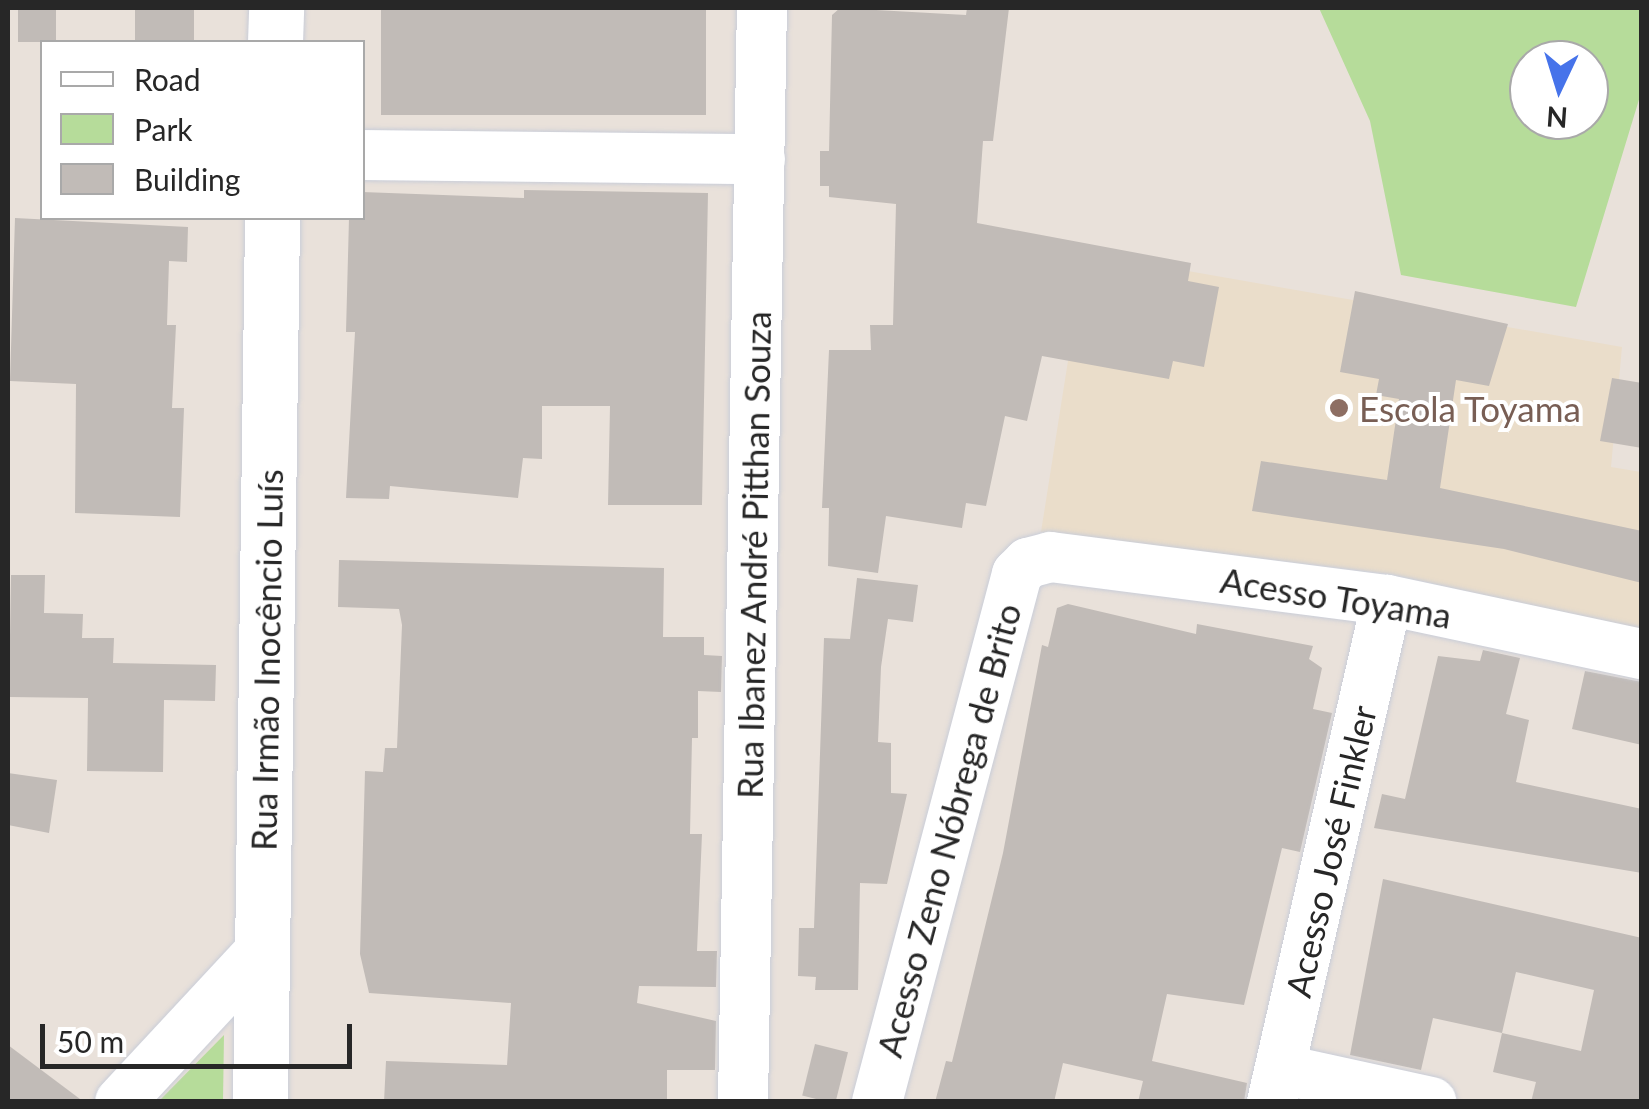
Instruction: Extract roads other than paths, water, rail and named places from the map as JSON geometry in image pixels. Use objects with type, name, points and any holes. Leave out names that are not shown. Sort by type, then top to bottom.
[{"type":"street","points":[[276,8],[276,40]]},
{"type":"street","name":"Rua Ibanez André Pitthan Souza","points":[[743,1102],[762,8]]},
{"type":"street","points":[[365,155],[760,159]]},
{"type":"street","name":"Rua Irmão Inocêncio Luís","points":[[260,1102],[272,220]]},
{"type":"street","name":"Acesso Toyama","points":[[1028,563],[1050,557],[1387,600],[1642,654]]},
{"type":"street","name":"Acesso Zeno Nóbrega de Brito","points":[[877,1102],[1011,594],[1028,563]]},
{"type":"street","name":"Acesso José Finkler","points":[[1276,1085],[1387,600]]},
{"type":"street","points":[[120,1102],[262,949]]},
{"type":"street","points":[[1276,1085],[1431,1102]]},
{"type":"place","name":"Escola Toyama","points":[[1339,408]]}]
